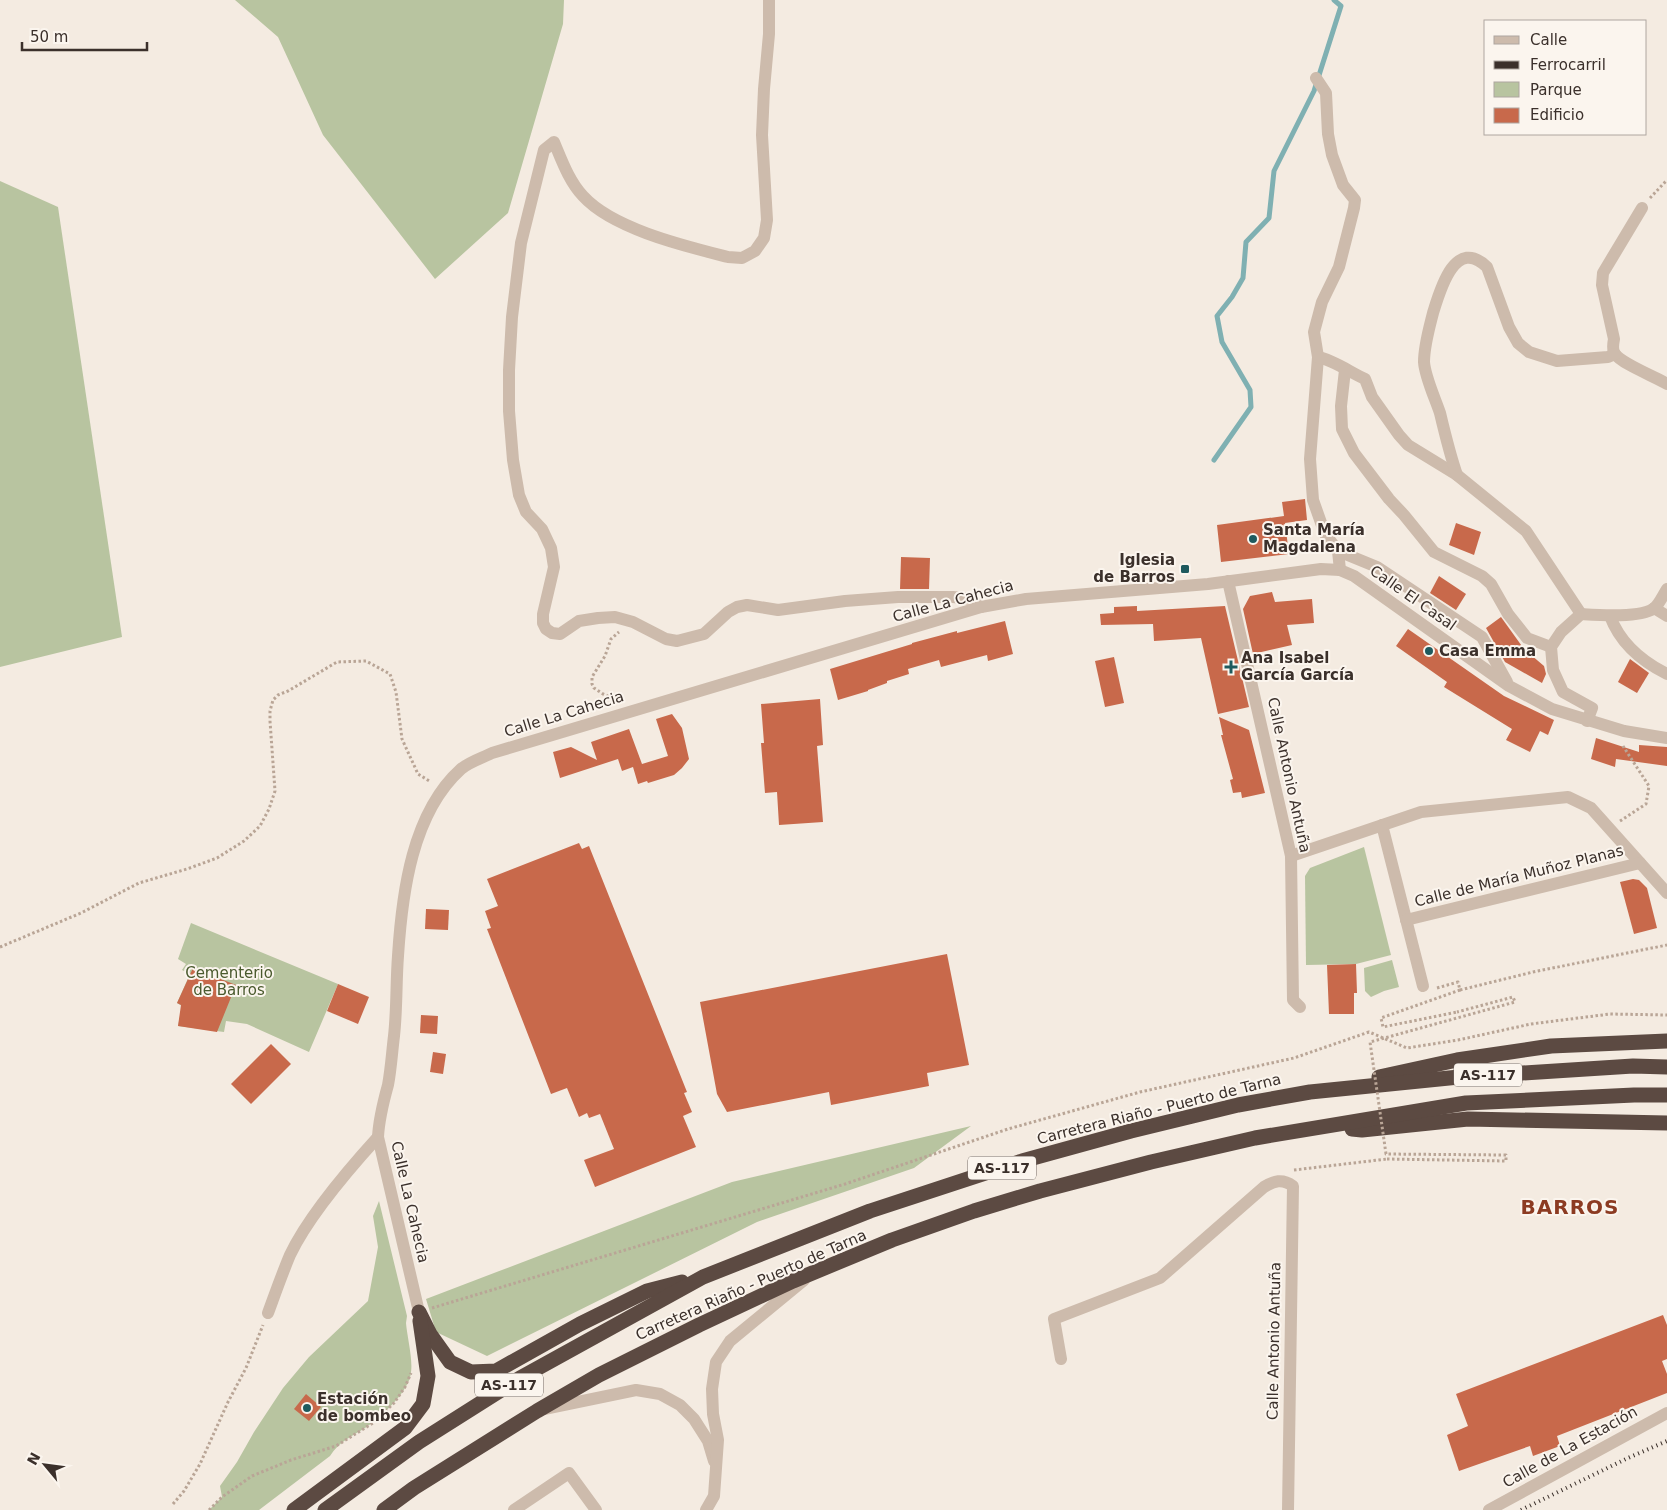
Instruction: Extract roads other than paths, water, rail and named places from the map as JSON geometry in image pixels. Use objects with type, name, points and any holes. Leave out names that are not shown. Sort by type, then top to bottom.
[{"type":"highway","points":[[1310,1092],[1457,1060],[1551,1046],[1667,1041]]},
{"type":"highway","name":"Carretera Riaño - Puerto de Tarna","points":[[325,1510],[419,1442],[520,1378],[703,1277],[870,1211],[1022,1161],[1131,1131],[1229,1107],[1310,1092],[1459,1077],[1633,1066],[1667,1067]]},
{"type":"highway","name":"Carretera Riaño - Puerto de Tarna","points":[[384,1510],[414,1488],[537,1411],[599,1375],[682,1333],[811,1274],[910,1234],[974,1211],[1040,1191],[1151,1162],[1246,1140],[1466,1102],[1634,1094],[1667,1095]]},
{"type":"highway","points":[[1331,1125],[1362,1130],[1468,1119],[1667,1123]]},
{"type":"highway","points":[[419,1312],[430,1334],[450,1362],[471,1372],[496,1371],[580,1324],[647,1291],[703,1277]]},
{"type":"highway","points":[[294,1510],[405,1428],[423,1404],[428,1376],[419,1312]]},
{"type":"street","points":[[769,0],[769,34],[762,135],[767,220],[764,238],[755,251],[742,258],[728,257],[632,228],[602,212],[583,196],[566,172],[554,142],[544,150],[520,244],[512,317],[509,370],[509,411],[513,460],[519,495],[526,512],[542,529],[551,548],[554,567],[543,614],[543,623],[546,629],[552,633],[560,634],[580,621],[615,617],[633,622],[666,639],[677,641],[704,634],[732,610],[747,605],[778,610],[845,601],[898,597],[952,597],[970,599],[981,608]]},
{"type":"street","points":[[1318,81],[1326,94],[1328,134],[1332,155],[1342,185],[1355,200],[1339,267],[1322,302],[1314,332],[1318,357],[1310,459],[1313,500],[1325,534],[1338,551],[1340,570]]},
{"type":"street","points":[[1642,208],[1603,273],[1602,285],[1614,339],[1613,347],[1615,354],[1622,361],[1667,384]]},
{"type":"street","points":[[1458,475],[1424,364],[1429,329],[1439,295],[1452,267],[1461,260],[1473,258],[1481,261],[1487,267],[1508,327],[1518,343],[1529,352],[1557,361],[1608,357],[1615,354]]},
{"type":"street","points":[[1318,357],[1328,359],[1344,370],[1365,379],[1372,397],[1408,445],[1458,475],[1526,531],[1581,614]]},
{"type":"street","points":[[1344,370],[1341,406],[1342,429],[1354,453],[1389,499],[1434,552],[1482,576],[1491,584],[1508,614],[1526,638],[1551,647]]},
{"type":"street","name":"Calle El Casal","points":[[1338,551],[1377,567],[1482,637],[1509,686]]},
{"type":"street","name":"Calle El Casal","points":[[1228,581],[1322,569],[1340,570],[1354,576],[1509,686],[1552,709],[1624,731],[1667,738]]},
{"type":"street","name":"Calle La Cahecia","points":[[419,1312],[378,1137],[379,1116],[388,1083],[394,1034],[403,906],[419,835],[431,806],[443,788],[463,768],[492,753],[981,608],[1052,596],[1228,581]]},
{"type":"street","name":"Calle Antonio Antuña","points":[[1228,581],[1292,856],[1293,1000],[1300,1007]]},
{"type":"street","points":[[1587,721],[1592,708],[1563,692],[1553,670],[1551,647],[1561,632],[1581,614],[1610,616],[1643,612],[1654,608],[1667,589]]},
{"type":"street","points":[[1654,608],[1667,616]]},
{"type":"street","points":[[1610,616],[1614,628],[1632,652],[1667,674]]},
{"type":"street","points":[[1292,856],[1421,812],[1568,797],[1590,808],[1667,893]]},
{"type":"street","points":[[1382,825],[1406,920],[1428,988]]},
{"type":"street","name":"Calle de María Muñoz Planas","points":[[1406,920],[1640,863]]},
{"type":"street","points":[[268,1313],[291,1255],[306,1227],[351,1166],[378,1137]]},
{"type":"street","name":"Calle Antonio Antuña","points":[[1061,1359],[1054,1319],[1160,1278],[1264,1187],[1272,1182],[1281,1180],[1293,1186],[1288,1510]]},
{"type":"street","points":[[706,1510],[714,1496],[716,1470],[718,1440],[713,1414],[712,1389],[716,1362],[730,1341],[811,1274]]},
{"type":"street","points":[[537,1411],[636,1390],[660,1394],[680,1405],[694,1419],[708,1441],[716,1470]]},
{"type":"street","name":"Calle de La Estación","points":[[1489,1510],[1667,1413]]},
{"type":"street","points":[[514,1510],[569,1473],[596,1510]]},
{"type":"waterway","points":[[1214,460],[1251,407],[1250,390],[1222,342],[1217,316],[1232,297],[1243,278],[1246,242],[1269,218],[1274,171],[1314,91],[1341,6],[1334,0]]},
{"type":"railway","points":[[1521,1510],[1667,1441]]},
{"type":"place","name":"Santa María Magdalena","points":[[1253,539]]},
{"type":"place","name":"Iglesia de Barros","points":[[1185,569]]},
{"type":"place","name":"Casa Emma","points":[[1429,651]]},
{"type":"place","name":"Ana Isabel García García","points":[[1231,667]]},
{"type":"place","name":"Estación de bombeo","points":[[307,1408]]},
{"type":"district","name":"BARROS","points":[[1570,1207]]},
{"type":"park label","name":"Cementerio de Barros","points":[[229,982]]}]
